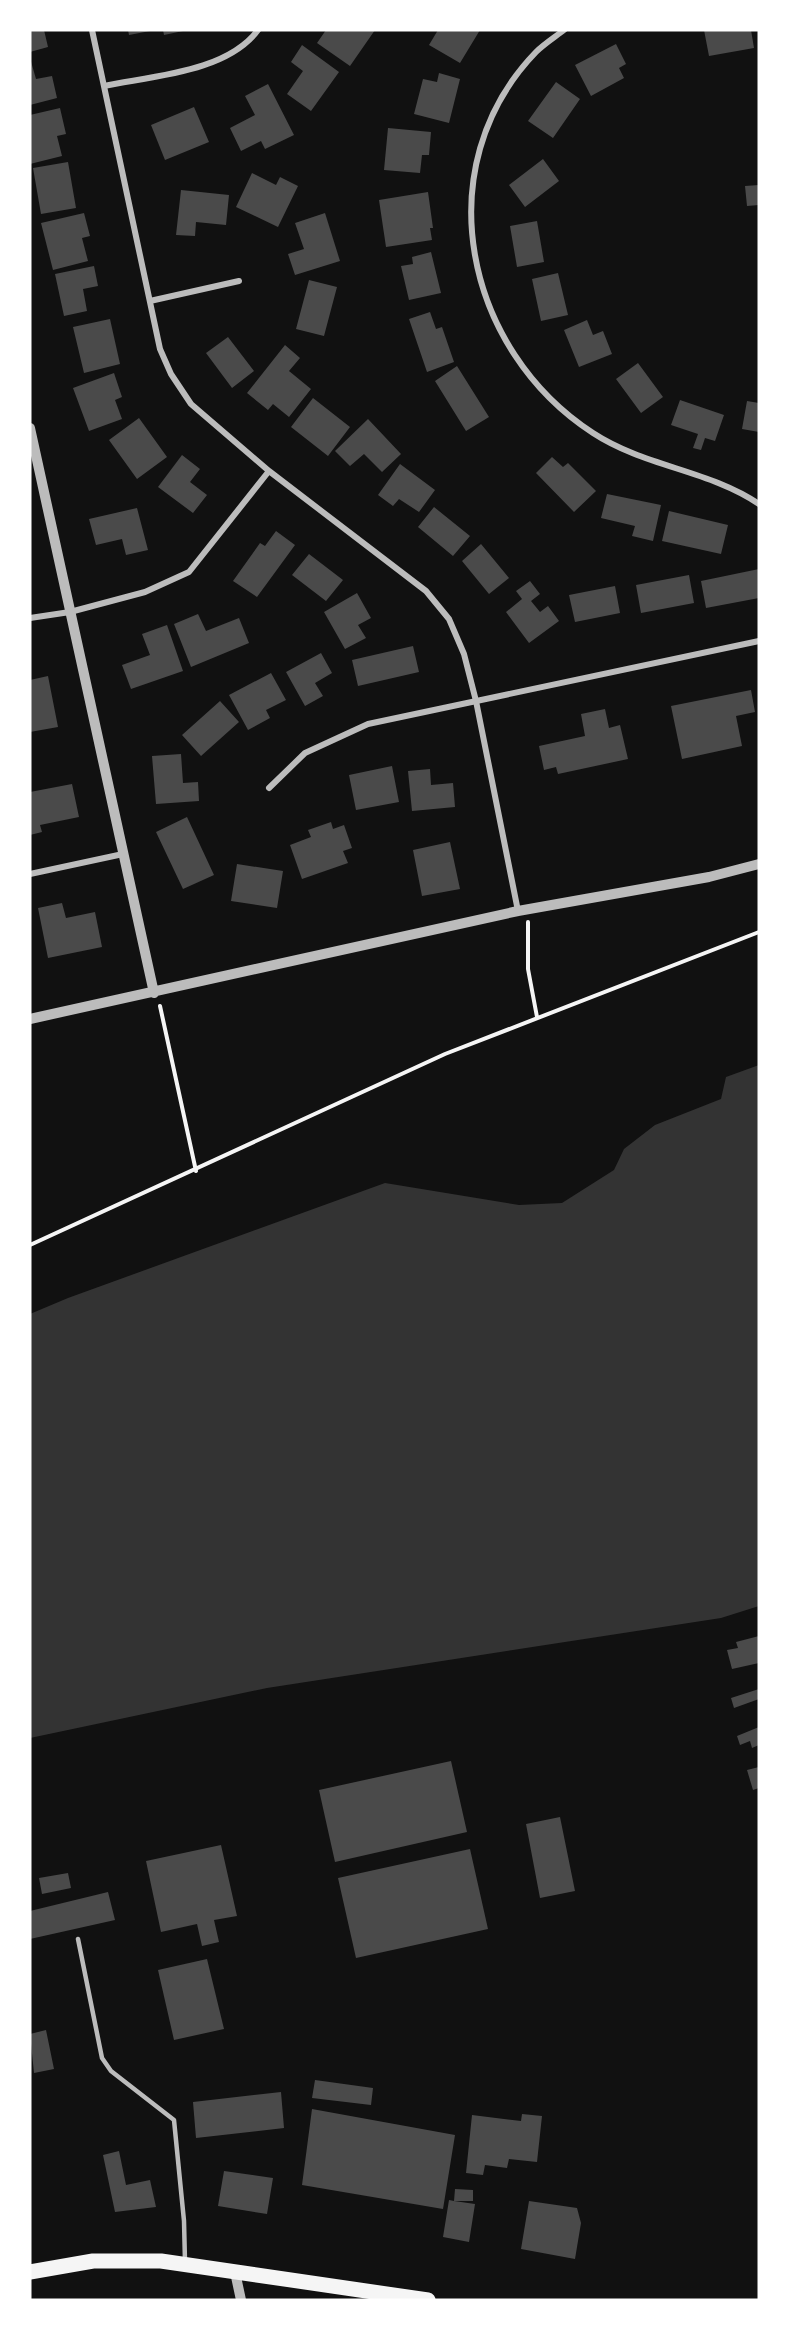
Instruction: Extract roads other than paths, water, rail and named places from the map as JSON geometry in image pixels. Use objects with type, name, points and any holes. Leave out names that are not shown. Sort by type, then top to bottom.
[{"type":"main road","points":[[30,2272],[93,2261],[161,2261],[428,2300]]},
{"type":"street","points":[[92,30],[160,349],[171,374],[191,404],[269,471],[426,591],[449,619],[464,654],[476,701],[523,910]]},
{"type":"street","points":[[104,86],[214,63],[248,44],[258,30]]},
{"type":"street","points":[[564,30],[536,52],[507,88],[486,125],[476,160],[470,199],[472,248],[483,290],[496,326],[524,370],[559,408],[593,434],[637,457],[738,489],[759,504]]},
{"type":"street","points":[[150,301],[239,281]]},
{"type":"street","points":[[30,430],[154,993]]},
{"type":"street","points":[[30,618],[70,612],[145,591],[189,572],[269,471]]},
{"type":"street","points":[[269,788],[305,753],[337,736],[368,724],[759,641]]},
{"type":"street","points":[[30,874],[123,855]]},
{"type":"street","points":[[30,1019],[523,910],[709,877],[759,864]]},
{"type":"street","points":[[235,2272],[241,2300]]},
{"type":"lane","points":[[78,1939],[102,2058],[111,2071],[174,2120],[184,2221],[184,2264]]}]
